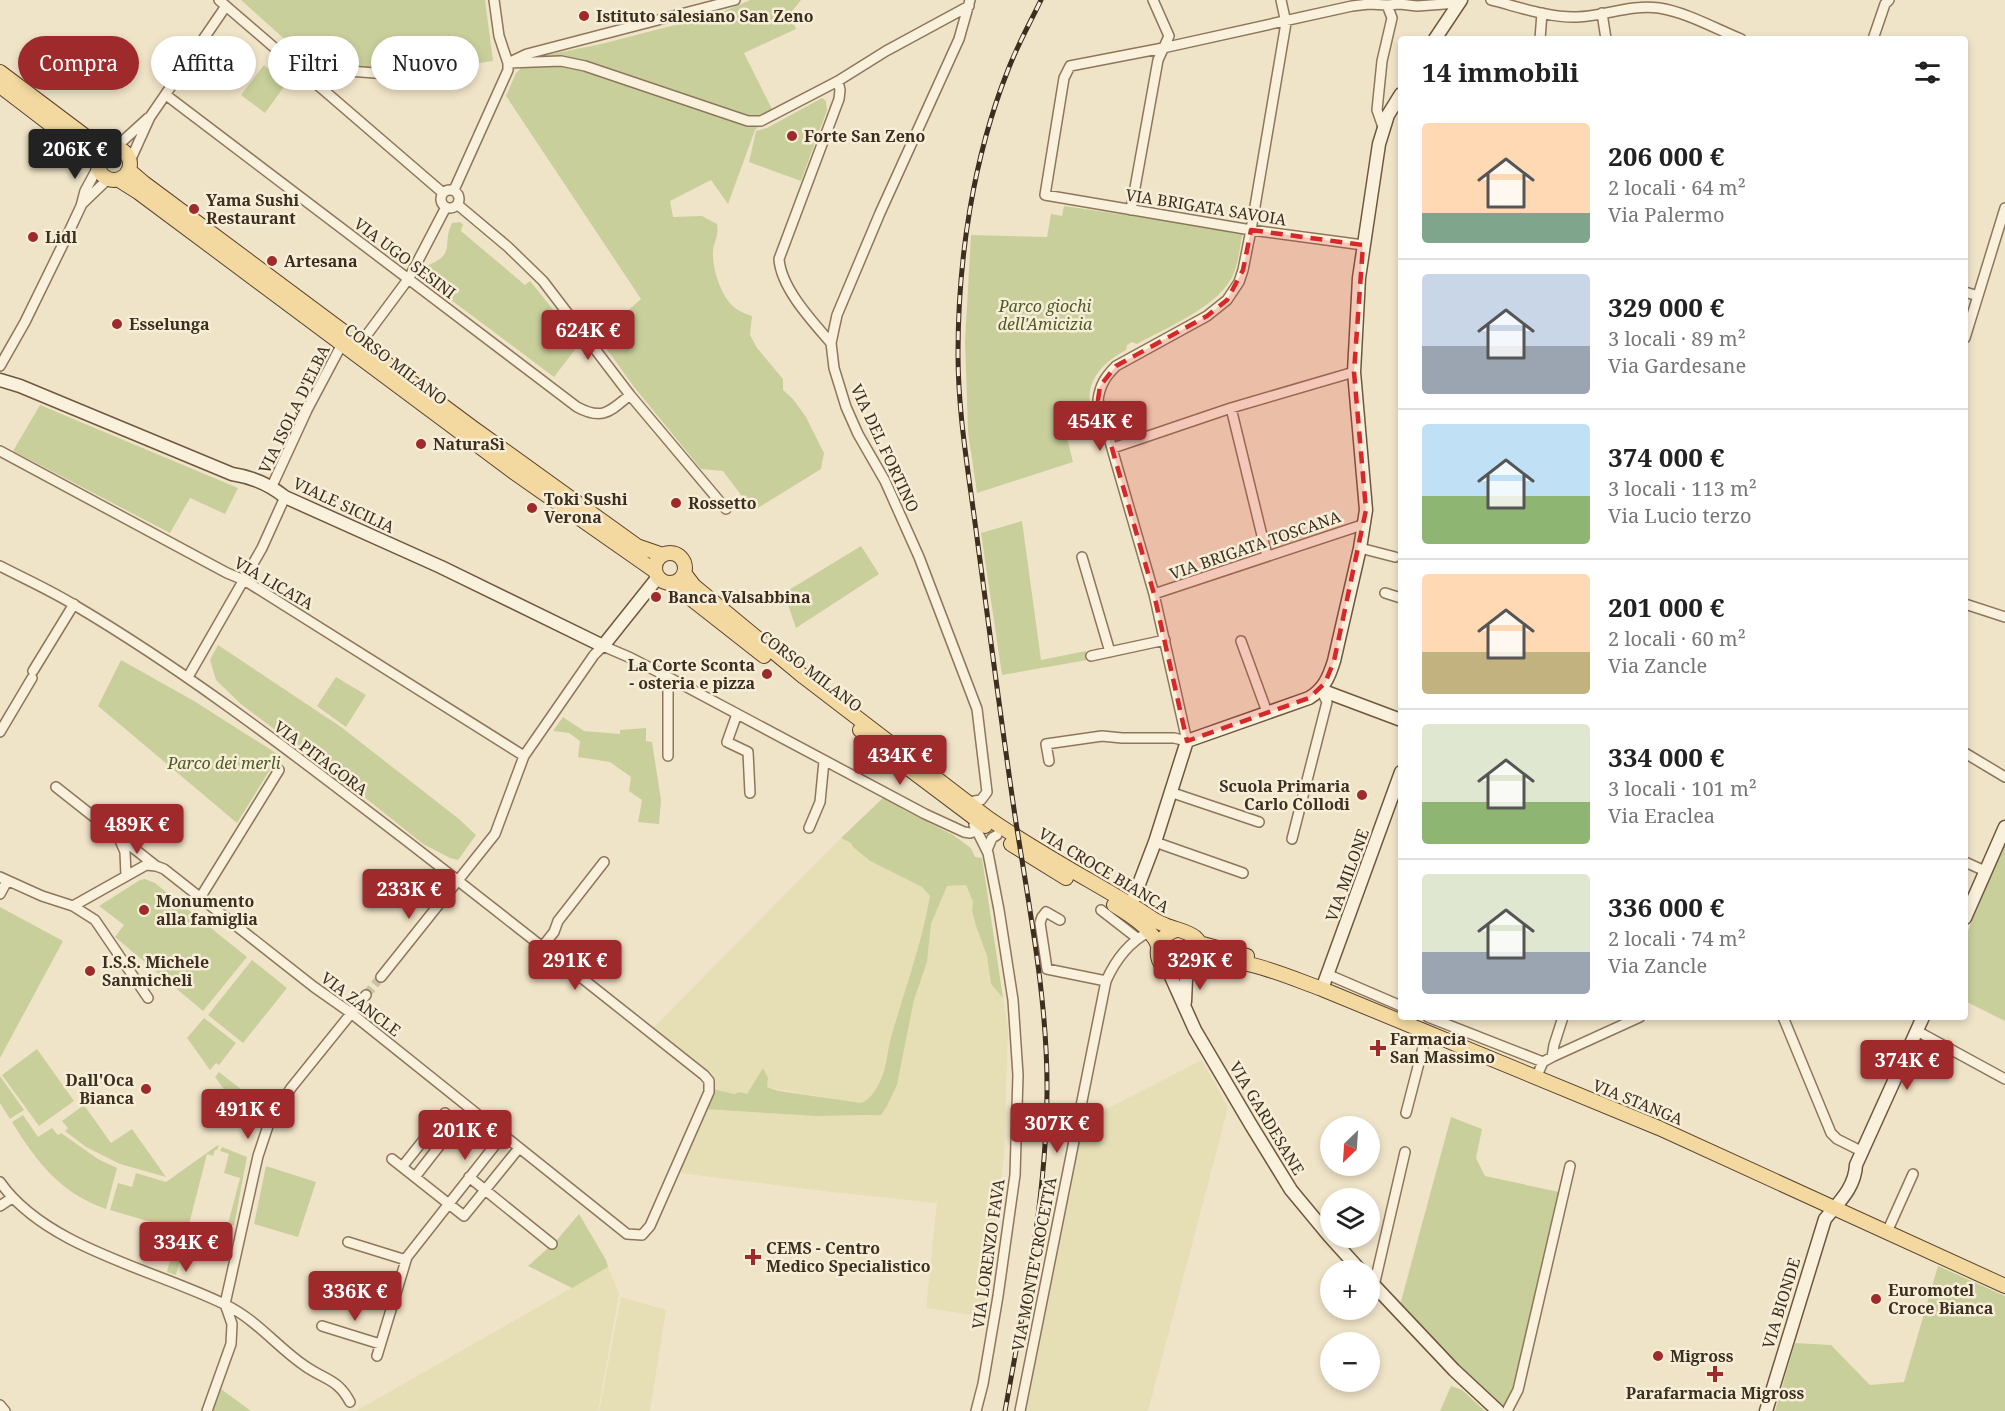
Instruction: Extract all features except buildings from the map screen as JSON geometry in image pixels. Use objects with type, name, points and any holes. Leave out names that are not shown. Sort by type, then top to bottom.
[{"type":"main road","points":[[0,72],[104,157]]},
{"type":"main road","points":[[0,86],[104,157],[124,152],[130,166],[123,179],[113,180],[103,176],[104,157]]},
{"type":"main road","name":"CORSO MILANO","points":[[130,166],[153,190],[473,428],[637,546],[663,555]]},
{"type":"main road","name":"CORSO MILANO","points":[[113,180],[138,192],[515,473],[656,574]]},
{"type":"main road","points":[[674,554],[681,558],[684,573],[679,580],[671,584],[664,582],[656,574],[657,560],[663,555],[674,554]]},
{"type":"main road","name":"CORSO MILANO","points":[[684,573],[694,586],[778,656],[1018,843]]},
{"type":"main road","name":"CORSO MILANO","points":[[671,584],[972,817],[998,835],[1018,843]]},
{"type":"main road","name":"VIA CROCE BIANCA","points":[[1018,843],[1131,905],[1155,921],[1176,930],[1190,932],[1199,943],[1277,965],[1322,989]]},
{"type":"main road","name":"VIA CROCE BIANCA","points":[[1018,843],[1125,912],[1143,935],[1158,945]]},
{"type":"main road","name":"VIA CROCE BIANCA","points":[[1168,970],[1160,962],[1158,945],[1168,932],[1176,930]]},
{"type":"main road","points":[[1194,966],[1200,952],[1199,943]]},
{"type":"main road","points":[[1168,970],[1179,973],[1194,966],[1219,960],[1274,972],[1322,989]]},
{"type":"main road","name":"VIA STANGA","points":[[1322,989],[1659,1128],[2005,1286]]},
{"type":"street","points":[[454,190],[506,76],[508,63],[499,36],[494,0]]},
{"type":"street","points":[[508,63],[527,54],[735,0]]},
{"type":"street","points":[[1131,210],[1158,60],[1169,36],[1153,0]]},
{"type":"street","points":[[1131,905],[1155,842],[1187,741],[1154,594],[1098,400],[1100,386],[1107,375],[1126,359],[1206,316],[1227,300],[1239,282],[1251,230],[1287,20],[1281,0]]},
{"type":"street","points":[[1491,0],[1511,3],[1542,13],[1574,17],[1608,9],[1658,8],[1672,11],[1734,36]]},
{"type":"street","points":[[1874,36],[1885,4],[1889,0]]},
{"type":"street","points":[[1392,18],[1400,11],[1417,6],[1459,2]]},
{"type":"street","points":[[1437,36],[1459,2]]},
{"type":"street","points":[[0,366],[26,322],[81,206],[85,191],[104,157],[150,117],[222,3],[268,43]]},
{"type":"street","points":[[508,63],[561,61],[585,66],[748,121],[761,121],[838,81],[970,3]]},
{"type":"street","name":"VIA DEL FORTINO","points":[[968,802],[981,800],[987,792],[978,709],[919,557],[885,481],[858,434],[846,407],[834,368],[831,342],[837,315],[880,213],[959,39],[970,3]]},
{"type":"street","points":[[1164,48],[1352,6],[1369,4],[1417,6]]},
{"type":"street","points":[[1383,127],[1377,110],[1382,61],[1392,18],[1387,5]]},
{"type":"street","points":[[1606,36],[1608,9]]},
{"type":"street","points":[[1540,36],[1542,13]]},
{"type":"street","name":"VIA BRIGATA SAVOIA","points":[[1164,48],[1070,66],[1064,78],[1045,195],[1251,230],[1363,245]]},
{"type":"street","points":[[831,342],[787,285],[780,270],[779,259],[839,99],[838,81]]},
{"type":"street","points":[[323,90],[443,193]]},
{"type":"street","name":"VIA UGO SESINI","points":[[166,95],[577,407],[588,413],[599,415],[608,412],[630,394]]},
{"type":"street","points":[[1049,761],[1046,744],[1102,736],[1174,738],[1187,741],[1309,698],[1321,690],[1329,676],[1365,524],[1366,510],[1354,372],[1356,312],[1363,245],[1379,144],[1383,127],[1398,100]]},
{"type":"street","points":[[130,166],[150,117]]},
{"type":"street","points":[[81,206],[113,180]]},
{"type":"street","points":[[454,190],[460,198],[458,205],[452,208],[446,207],[441,199],[443,193],[454,190]]},
{"type":"street","points":[[458,205],[508,247],[543,281],[630,394],[726,509]]},
{"type":"street","points":[[360,344],[409,278],[446,207]]},
{"type":"street","points":[[1968,328],[2005,208]]},
{"type":"street","points":[[1968,293],[1978,296]]},
{"type":"street","name":"VIA ISOLA D'ELBA","points":[[272,486],[307,410],[342,345]]},
{"type":"street","points":[[1113,448],[1231,408],[1354,372]]},
{"type":"street","name":"VIALE SICILIA","points":[[0,380],[20,386],[232,474],[272,486],[285,497],[441,567],[631,658],[957,830],[970,833],[976,831]]},
{"type":"street","points":[[1231,408],[1267,556]]},
{"type":"street","name":"VIA LICATA","points":[[0,451],[244,580],[524,756]]},
{"type":"street","points":[[188,677],[262,548],[285,497]]},
{"type":"street","name":"VIA BRIGATA TOSCANA","points":[[1154,594],[1365,524]]},
{"type":"street","points":[[1360,548],[1395,557]]},
{"type":"street","points":[[1082,557],[1110,652]]},
{"type":"street","name":"VIA PITAGORA","points":[[0,566],[74,604],[188,677],[291,752],[458,881],[709,1081]]},
{"type":"street","points":[[381,977],[495,834],[524,756],[594,655],[656,574]]},
{"type":"street","points":[[1385,593],[1398,597]]},
{"type":"street","points":[[0,732],[74,604]]},
{"type":"street","points":[[1968,605],[2005,617]]},
{"type":"street","points":[[1091,656],[1165,640]]},
{"type":"street","points":[[1241,641],[1267,712]]},
{"type":"street","points":[[668,677],[668,756]]},
{"type":"street","points":[[1321,690],[1398,719]]},
{"type":"street","points":[[1292,839],[1327,702],[1321,690]]},
{"type":"street","points":[[737,714],[728,742],[748,752],[750,793]]},
{"type":"street","points":[[1968,755],[2005,777]]},
{"type":"street","points":[[809,828],[820,802],[824,760]]},
{"type":"street","points":[[200,898],[279,770]]},
{"type":"street","name":"VIA MILONE","points":[[1322,989],[1398,780]]},
{"type":"street","name":"VIA ZANCLE","points":[[56,787],[156,866],[164,869],[314,987],[351,1013],[627,1234],[642,1235],[650,1226],[709,1092],[709,1081]]},
{"type":"street","points":[[1170,792],[1259,822]]},
{"type":"street","name":"VIA LORENZO FAVA","points":[[972,817],[976,831],[987,850],[999,910],[1013,999],[1018,1075],[1015,1174],[998,1296],[983,1384],[976,1411]]},
{"type":"street","points":[[1968,911],[2005,827]]},
{"type":"street","points":[[118,835],[125,852],[126,876]]},
{"type":"street","points":[[987,850],[992,838],[998,835]]},
{"type":"street","points":[[1155,842],[1243,873]]},
{"type":"street","points":[[542,947],[554,932],[558,921],[604,862]]},
{"type":"street","points":[[1968,863],[1985,871]]},
{"type":"street","points":[[73,906],[146,865],[156,866]]},
{"type":"street","points":[[0,894],[4,879],[42,896],[73,906],[95,920],[148,998]]},
{"type":"street","name":"VIA CROCE BIANCA","points":[[1101,910],[1133,934],[1143,935]]},
{"type":"street","points":[[1060,920],[1046,912],[1040,923],[1047,969],[1106,981]]},
{"type":"street","name":"VIA MONTE CROCETTA","points":[[1020,1411],[1106,981],[1110,971],[1143,935]]},
{"type":"street","name":"VIA GARDESANE","points":[[1186,1009],[1186,979],[1194,966]]},
{"type":"street","name":"VIA GARDESANE","points":[[1168,970],[1195,1030],[1215,1064],[1291,1190],[1320,1224]]},
{"type":"street","points":[[1329,975],[1398,1005]]},
{"type":"street","points":[[207,1411],[231,1344],[232,1324],[225,1304],[260,1148],[269,1123],[291,1088],[366,994]]},
{"type":"street","points":[[1437,1020],[1548,1059],[1633,1020]]},
{"type":"street","points":[[1536,1078],[1548,1059],[1562,1020]]},
{"type":"street","points":[[1784,1020],[1831,1133],[1837,1139],[1863,1152]]},
{"type":"street","name":"VIA BIONDE","points":[[1766,1411],[1820,1231],[1825,1219],[1834,1208],[1839,1191],[1850,1170],[1856,1165],[1863,1152],[1922,1020]]},
{"type":"street","points":[[1917,1031],[2005,1079]]},
{"type":"street","points":[[1406,1113],[1427,1032]]},
{"type":"street","points":[[402,1167],[446,1113],[457,1123],[415,1177]]},
{"type":"street","points":[[377,1356],[406,1260],[503,1135]]},
{"type":"street","points":[[393,1159],[464,1216],[519,1148]]},
{"type":"street","points":[[1378,1260],[1405,1152]]},
{"type":"street","points":[[1508,1411],[1518,1390],[1570,1166]]},
{"type":"street","points":[[1887,1232],[1913,1174]]},
{"type":"street","points":[[469,1177],[552,1244]]},
{"type":"street","points":[[0,1182],[12,1198],[56,1232],[96,1251],[225,1304],[247,1316],[305,1366],[343,1388],[350,1402]]},
{"type":"street","points":[[0,1206],[12,1198]]},
{"type":"street","points":[[348,1242],[406,1260]]},
{"type":"street","name":"VIA GARDESANE","points":[[1341,1248],[1351,1260]]},
{"type":"street","points":[[1380,1291],[1454,1370],[1498,1411]]},
{"type":"street","points":[[322,1326],[380,1344]]},
{"type":"street","points":[[0,1405],[5,1411]]},
{"type":"highlighted area","points":[[1251,230],[1363,245],[1354,372],[1366,510],[1334,661],[1325,683],[1309,698],[1187,741],[1154,594],[1098,400],[1100,386],[1116,366],[1207,316],[1227,300],[1243,270]]},
{"type":"shaded area","points":[[841,838],[851,843],[870,861],[922,887],[930,896],[926,924],[889,1044],[882,1077],[875,1092],[861,1103],[845,1101],[766,1087],[768,1078],[753,1087],[747,1094],[740,1092],[734,1094],[713,1089],[716,1080],[651,1030]]},
{"type":"shaded area","points":[[966,885],[973,902],[972,911],[976,926],[987,956],[991,984],[1003,998],[1008,1029],[1004,1155],[987,1317],[926,1308],[937,1203],[680,1173],[704,1109],[816,1116],[869,1116],[887,1106],[897,1085],[914,1000],[927,962],[931,924],[947,886]]},
{"type":"shaded area","points":[[1202,1060],[1228,1108],[1148,1411],[1025,1411],[1083,1121]]},
{"type":"shaded area","points":[[608,1267],[619,1294],[598,1411],[356,1411]]},
{"type":"shaded area","points":[[621,1297],[666,1310],[650,1411],[599,1411]]},
{"type":"green space","points":[[241,0],[485,0],[493,61],[479,63],[479,36],[371,36],[371,69],[359,68],[359,36],[281,36]]},
{"type":"green space","points":[[750,0],[801,0],[790,14],[796,29],[744,53],[774,113],[755,130],[728,204],[711,180],[670,201],[673,217],[702,216],[717,224],[713,258],[722,290],[735,308],[752,316],[750,335],[757,348],[783,379],[783,390],[806,417],[824,453],[821,469],[753,511],[723,471],[701,469],[634,387],[598,337],[641,299],[506,96],[516,73],[532,58],[601,44],[718,14]]},
{"type":"green space","points":[[264,65],[268,68],[268,90],[282,90],[265,113],[241,95],[245,90],[256,90],[256,75]]},
{"type":"green space","points":[[822,98],[826,101],[827,110],[801,181],[749,162],[756,131],[767,128]]},
{"type":"green space","name":"Parco giochi dell'Amicizia","points":[[1064,206],[1243,232],[1236,268],[1227,285],[1206,305],[1137,344],[1132,342],[1127,345],[1126,350],[1104,365],[1091,387],[1090,405],[1061,414],[1073,462],[977,493],[968,432],[965,341],[971,235],[1047,237],[1051,214],[1062,216]]},
{"type":"green space","points":[[452,223],[463,224],[461,231],[525,285],[530,281],[580,343],[554,377],[427,282],[423,275],[424,267],[441,258],[445,253]]},
{"type":"green space","points":[[40,405],[238,488],[225,514],[190,498],[170,533],[13,451]]},
{"type":"green space","points":[[1022,521],[1041,660],[1086,651],[1087,660],[1002,675],[981,533]]},
{"type":"green space","points":[[861,546],[879,574],[796,628],[784,593]]},
{"type":"green space","points":[[218,645],[341,727],[459,819],[476,835],[458,860],[423,844],[242,705],[216,680],[210,660]]},
{"type":"green space","name":"Parco dei merli","points":[[121,660],[194,701],[279,755],[237,823],[98,706]]},
{"type":"green space","points":[[336,677],[366,695],[346,727],[317,706]]},
{"type":"green space","points":[[563,717],[584,731],[620,734],[620,730],[646,728],[646,741],[652,742],[661,800],[659,824],[638,822],[642,800],[629,791],[631,777],[610,762],[578,757],[580,741],[569,733],[553,731]]},
{"type":"green space","points":[[885,796],[904,805],[902,809],[953,835],[971,848],[975,857],[982,858],[1003,998],[991,984],[987,956],[976,926],[972,911],[973,902],[966,885],[947,886],[931,924],[927,962],[914,1000],[897,1085],[881,1115],[816,1116],[704,1109],[713,1089],[734,1094],[740,1092],[747,1094],[763,1068],[768,1078],[767,1087],[779,1091],[861,1103],[868,1099],[875,1090],[885,1068],[890,1040],[923,931],[930,896],[922,887],[870,861],[851,843],[841,838]]},
{"type":"green space","points":[[2005,840],[2005,1021],[1968,1002],[1968,931]]},
{"type":"green space","points":[[145,879],[155,883],[247,957],[203,1011],[115,937],[124,925],[99,906]]},
{"type":"green space","points":[[0,907],[63,941],[0,1058]]},
{"type":"green space","points":[[252,960],[287,988],[243,1043],[208,1015]]},
{"type":"green space","points":[[204,1018],[236,1043],[219,1065],[216,1063],[210,1070],[187,1038]]},
{"type":"green space","points":[[37,1049],[74,1101],[39,1126],[2,1075]]},
{"type":"green space","points":[[219,1072],[265,1108],[254,1130],[215,1077]]},
{"type":"green space","points":[[0,1076],[24,1110],[10,1119],[0,1103]]},
{"type":"green space","points":[[84,1105],[111,1143],[132,1129],[166,1177],[120,1164],[86,1147],[65,1131],[68,1128],[62,1121]]},
{"type":"green space","points":[[23,1115],[38,1137],[52,1128],[58,1135],[61,1133],[98,1159],[117,1168],[106,1209],[62,1185],[40,1162],[12,1122]]},
{"type":"green space","points":[[1451,1117],[1482,1129],[1476,1158],[1485,1176],[1559,1192],[1510,1411],[1507,1411],[1489,1395],[1400,1305]]},
{"type":"green space","points":[[218,1145],[213,1156],[207,1154],[176,1275],[167,1272],[178,1230],[110,1210],[118,1183],[132,1187],[136,1173],[166,1182]]},
{"type":"green space","points":[[222,1147],[247,1157],[234,1226],[228,1224],[240,1178],[224,1173],[229,1154],[220,1151]]},
{"type":"green space","points":[[266,1166],[316,1182],[298,1237],[254,1224]]},
{"type":"green space","points":[[579,1214],[608,1267],[572,1288],[528,1266],[556,1241]]},
{"type":"green space","points":[[1938,1266],[2005,1296],[2005,1411],[1775,1411],[1795,1343],[1831,1345],[1870,1385],[1904,1382]]},
{"type":"green space","points":[[1451,1386],[1462,1390],[1485,1411],[1440,1411]]},
{"type":"green space","points":[[221,1389],[251,1411],[213,1411]]},
{"type":"tunnel","points":[[366,995],[381,977]]},
{"type":"railway","points":[[1005,1411],[1026,1293],[1043,1174],[1046,1134],[1046,1059],[1037,955],[1009,778],[963,431],[958,354],[965,246],[970,209],[985,138],[1019,43],[1041,0]]},
{"type":"place","name":"Istituto salesiano San Zeno","points":[[584,16]]},
{"type":"place","name":"Forte San Zeno","points":[[792,136]]},
{"type":"place","name":"Yama Sushi Restaurant","points":[[194,209]]},
{"type":"place","name":"Lidl","points":[[33,237]]},
{"type":"place","name":"Artesana","points":[[272,261]]},
{"type":"place","name":"Esselunga","points":[[117,324]]},
{"type":"place","name":"NaturaSì","points":[[421,444]]},
{"type":"place","name":"Rossetto","points":[[676,503]]},
{"type":"place","name":"Toki Sushi Verona","points":[[532,508]]},
{"type":"place","name":"Banca Valsabbina","points":[[656,597]]},
{"type":"place","name":"La Corte Sconta - osteria e pizza","points":[[767,674]]},
{"type":"place","name":"Scuola Primaria Carlo Collodi","points":[[1362,795]]},
{"type":"place","name":"Monumento alla famiglia","points":[[144,910]]},
{"type":"place","name":"I.S.S. Michele Sanmicheli","points":[[90,971]]},
{"type":"place","name":"Farmacia San Massimo","points":[[1378,1048]]},
{"type":"place","name":"Dall'Oca Bianca","points":[[146,1089]]},
{"type":"place","name":"CEMS - Centro Medico Specialistico","points":[[753,1257]]},
{"type":"place","name":"Euromotel Croce Bianca","points":[[1876,1299]]},
{"type":"place","name":"Migross","points":[[1658,1356]]},
{"type":"place","name":"Parafarmacia Migross","points":[[1715,1374]]}]
